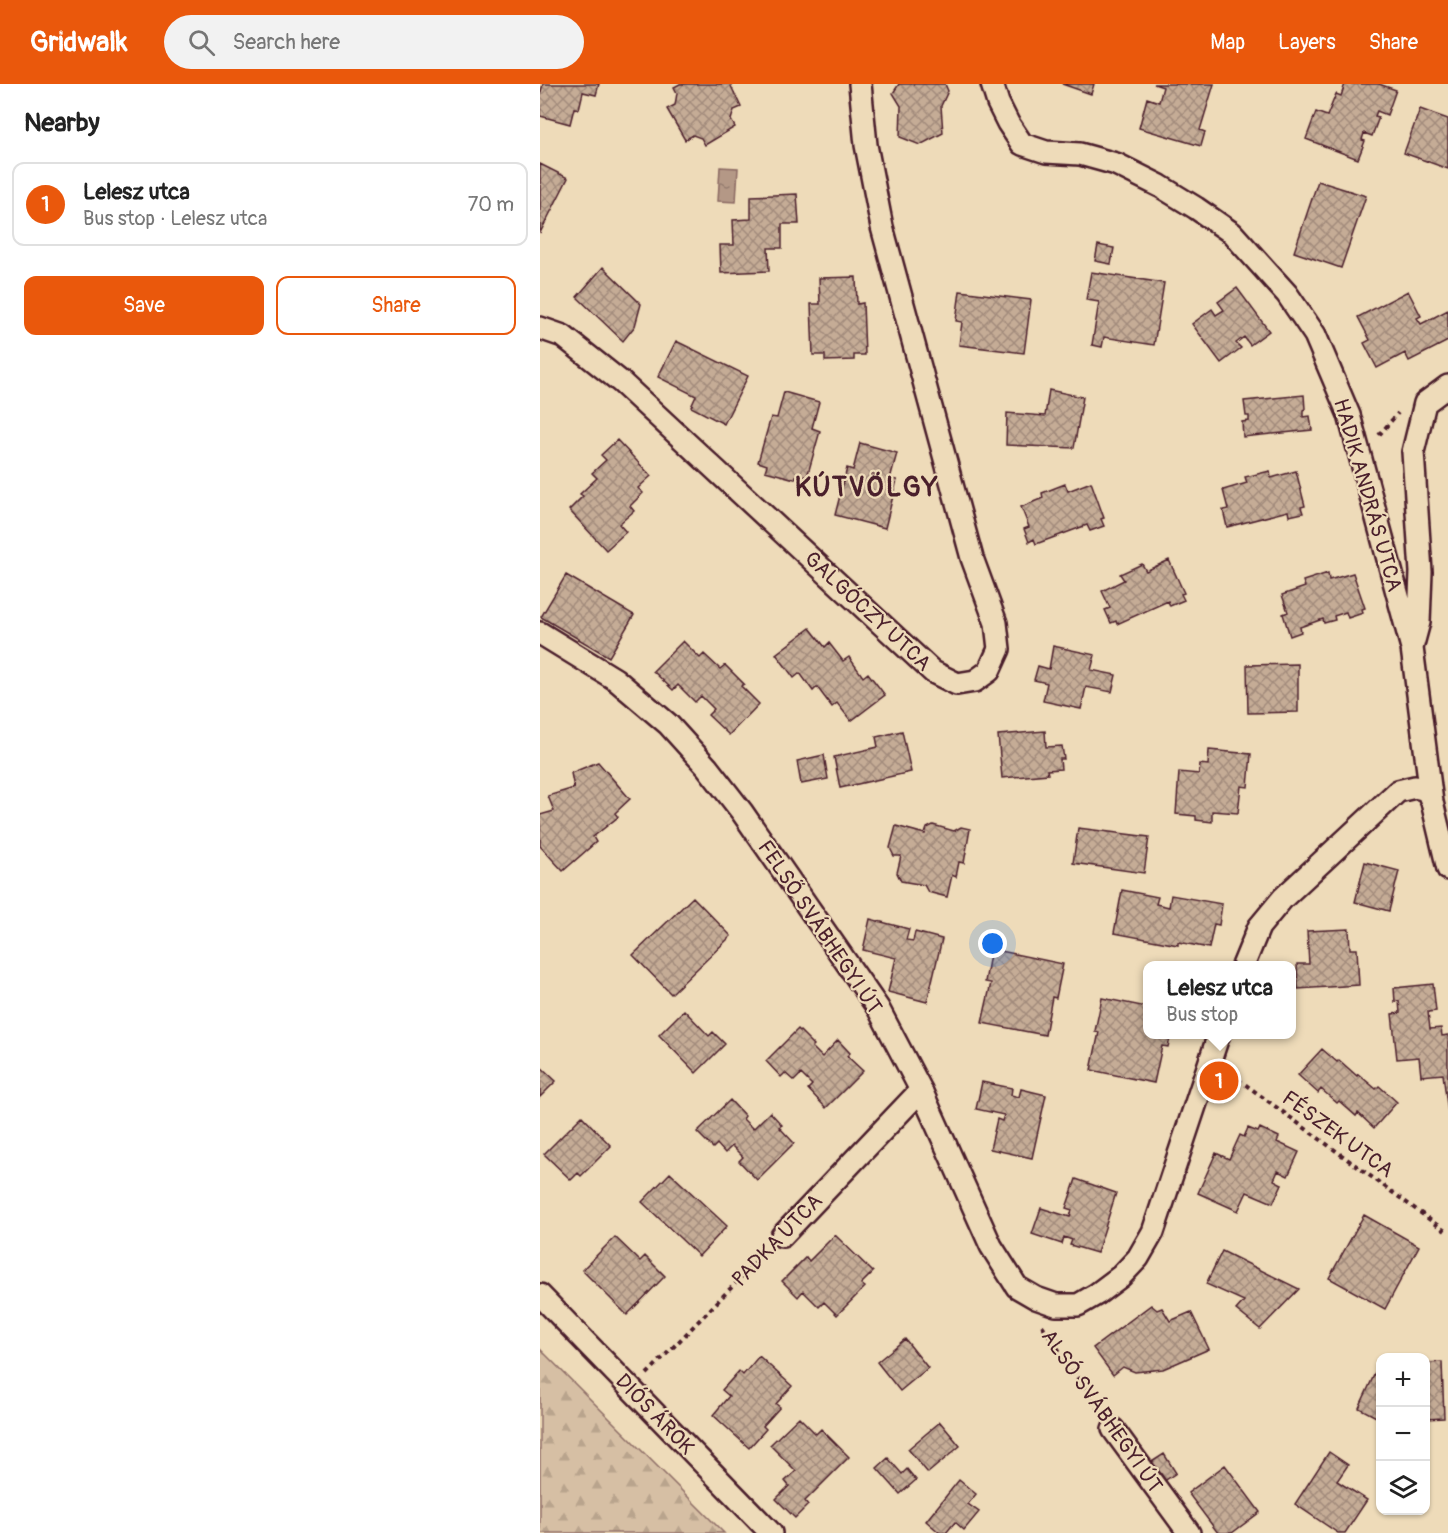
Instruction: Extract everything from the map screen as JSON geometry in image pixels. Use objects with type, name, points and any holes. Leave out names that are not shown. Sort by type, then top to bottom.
[{"type":"street","name":"GALGÓCZY UTCA","points":[[540,328],[563,336],[621,382],[933,672],[957,684],[975,681],[989,671],[999,649],[996,624],[972,558],[882,227],[866,145],[860,84]]},
{"type":"street","name":"HADIK ANDRÁS UTCA","points":[[992,84],[998,104],[1022,144],[1047,152],[1080,154],[1116,164],[1160,186],[1232,233],[1287,294],[1315,335],[1349,415],[1412,648],[1432,802],[1448,869]]},
{"type":"street","points":[[1412,648],[1419,622],[1421,572],[1413,452],[1425,403],[1448,386]]},
{"type":"street","name":"FELSŐ SVÁBHEGYI ÚT","points":[[540,633],[615,679],[668,724],[707,767],[742,812],[878,1008],[921,1090],[991,1246],[1017,1287]]},
{"type":"street","points":[[1245,961],[1259,927],[1283,898],[1398,791],[1415,787],[1427,790],[1432,802]]},
{"type":"street","points":[[1017,1287],[1036,1298],[1056,1305],[1078,1305],[1121,1276],[1138,1258],[1153,1232],[1218,1039]]},
{"type":"street","name":"PADKA UTCA","points":[[782,1236],[921,1090]]},
{"type":"street","name":"DIÓS ÁROK","points":[[540,1295],[771,1533]]},
{"type":"street","name":"ALSÓ SVÁBHEGYI ÚT","points":[[1113,1429],[1189,1533]]},
{"type":"path","points":[[1360,458],[1403,406]]},
{"type":"path","name":"FÉSZEK UTCA","points":[[1211,1059],[1448,1233]]},
{"type":"path","name":"PADKA UTCA","points":[[632,1390],[782,1236]]},
{"type":"path","name":"ALSÓ SVÁBHEGYI ÚT","points":[[1017,1287],[1113,1429]]},
{"type":"green space","points":[[540,1349],[724,1533],[540,1533]]},
{"type":"water","points":[[720,167],[738,168],[736,202],[718,201]]},
{"type":"building","points":[[543,84],[599,84],[596,95],[583,92],[579,109],[574,108],[570,124],[540,116],[540,95]]},
{"type":"building","points":[[680,84],[730,84],[741,107],[734,110],[731,120],[735,127],[705,145],[701,138],[693,135],[685,140],[667,109],[675,105],[677,93],[674,87]]},
{"type":"building","points":[[899,84],[945,84],[948,91],[941,106],[943,133],[920,145],[900,137],[901,106],[893,93]]},
{"type":"building","points":[[1062,84],[1094,84],[1091,94]]},
{"type":"building","points":[[1154,84],[1214,84],[1200,130],[1205,132],[1201,146],[1139,128],[1147,98],[1159,102],[1163,87]]},
{"type":"building","points":[[1345,84],[1379,84],[1396,90],[1387,115],[1377,111],[1375,116],[1379,117],[1372,136],[1364,133],[1362,140],[1365,141],[1358,159],[1306,139],[1316,112],[1327,116],[1336,94],[1341,96]]},
{"type":"building","points":[[1420,109],[1448,119],[1448,169],[1404,153]]},
{"type":"building","points":[[540,164],[568,178],[540,233]]},
{"type":"building","points":[[1318,181],[1366,196],[1341,268],[1294,252]]},
{"type":"building","points":[[797,194],[799,224],[782,224],[782,248],[768,248],[769,271],[721,273],[720,245],[734,245],[733,220],[751,219],[751,196]]},
{"type":"building","points":[[1098,245],[1114,248],[1111,264],[1095,261]]},
{"type":"building","points":[[603,267],[641,304],[635,326],[623,341],[577,297]]},
{"type":"building","points":[[1091,272],[1164,283],[1154,345],[1104,337],[1102,347],[1092,345],[1099,302],[1086,300]]},
{"type":"building","points":[[856,277],[857,304],[863,303],[865,355],[854,355],[854,360],[825,361],[825,355],[813,355],[811,304],[820,304],[819,278]]},
{"type":"building","points":[[1237,288],[1269,331],[1250,345],[1244,337],[1236,343],[1241,348],[1221,363],[1192,324],[1212,309],[1216,315],[1224,310],[1218,302]]},
{"type":"building","points":[[960,291],[1031,300],[1024,353],[959,345],[962,322],[956,321]]},
{"type":"building","points":[[1408,291],[1421,316],[1417,318],[1421,324],[1448,310],[1448,341],[1409,361],[1405,353],[1377,368],[1364,343],[1370,340],[1358,317]]},
{"type":"building","points":[[676,341],[748,376],[724,424],[691,407],[696,396],[658,377]]},
{"type":"building","points":[[1049,390],[1083,397],[1074,448],[1006,445],[1007,413],[1045,416]]},
{"type":"building","points":[[784,392],[819,402],[812,428],[820,431],[807,477],[797,474],[795,479],[765,471],[767,465],[758,462],[771,417],[777,418]]},
{"type":"building","points":[[1304,395],[1303,417],[1310,416],[1312,430],[1243,437],[1242,422],[1249,421],[1244,401]]},
{"type":"building","points":[[617,440],[651,476],[638,488],[643,493],[630,506],[634,511],[619,524],[626,532],[606,550],[569,510],[583,496],[580,494],[597,478],[592,473],[606,460],[601,455]]},
{"type":"building","points":[[860,443],[897,453],[890,479],[897,480],[885,528],[835,515],[847,468],[853,470]]},
{"type":"building","points":[[1270,471],[1271,478],[1296,471],[1305,506],[1301,507],[1303,513],[1289,516],[1288,511],[1227,527],[1223,510],[1228,509],[1223,490],[1247,483],[1245,477]]},
{"type":"building","points":[[1091,482],[1104,518],[1101,519],[1104,526],[1090,531],[1087,525],[1036,544],[1034,539],[1029,542],[1024,529],[1029,527],[1021,507],[1043,498],[1042,493],[1065,484],[1068,491]]},
{"type":"building","points":[[1169,560],[1184,593],[1181,594],[1184,600],[1170,606],[1168,601],[1117,624],[1116,621],[1111,623],[1105,610],[1110,608],[1102,591],[1124,580],[1120,574],[1142,564],[1146,571]]},
{"type":"building","points":[[1328,573],[1329,580],[1353,573],[1365,608],[1362,609],[1363,613],[1348,618],[1346,612],[1334,616],[1335,620],[1324,623],[1323,619],[1300,627],[1301,632],[1290,636],[1283,614],[1288,612],[1282,595],[1305,587],[1303,581]]},
{"type":"building","points":[[566,575],[634,615],[609,657],[541,617]]},
{"type":"building","points":[[810,628],[825,647],[829,643],[843,661],[849,657],[863,677],[868,673],[885,695],[851,721],[837,703],[832,707],[817,687],[813,691],[800,673],[794,678],[776,654]]},
{"type":"building","points":[[683,641],[700,658],[704,654],[720,669],[725,665],[744,684],[741,686],[759,704],[729,735],[708,715],[714,709],[701,696],[695,702],[678,685],[673,690],[653,671]]},
{"type":"building","points":[[1053,646],[1095,655],[1091,670],[1116,675],[1112,692],[1086,687],[1081,709],[1043,701],[1047,683],[1034,680],[1038,666],[1049,669]]},
{"type":"building","points":[[1298,664],[1298,712],[1248,713],[1247,665]]},
{"type":"building","points":[[902,731],[911,772],[840,788],[834,757],[878,747],[876,737]]},
{"type":"building","points":[[1045,731],[1046,747],[1062,746],[1064,759],[1060,759],[1061,769],[1047,770],[1048,774],[1002,778],[998,735]]},
{"type":"building","points":[[1209,750],[1251,754],[1248,787],[1241,786],[1238,813],[1212,811],[1212,822],[1196,820],[1196,816],[1176,814],[1179,772],[1199,774],[1200,764],[1208,765]]},
{"type":"building","points":[[824,755],[828,779],[801,784],[797,761]]},
{"type":"building","points":[[598,762],[630,799],[615,813],[618,817],[593,837],[596,842],[563,871],[540,846],[540,815],[554,811],[548,796],[574,788],[571,773]]},
{"type":"building","points":[[933,825],[954,831],[961,827],[970,829],[964,863],[959,862],[956,877],[952,875],[947,897],[928,892],[924,885],[901,881],[897,873],[901,856],[894,856],[890,848],[896,826],[925,834],[927,828]]},
{"type":"building","points":[[1078,828],[1149,837],[1144,873],[1073,863]]},
{"type":"building","points":[[1365,862],[1399,871],[1389,911],[1355,902]]},
{"type":"building","points":[[1122,890],[1158,897],[1156,904],[1169,907],[1171,895],[1222,904],[1219,925],[1214,924],[1209,948],[1178,942],[1178,945],[1114,933]]},
{"type":"building","points":[[693,897],[731,936],[671,994],[633,955]]},
{"type":"building","points":[[870,919],[909,929],[906,940],[913,941],[915,932],[942,939],[927,1002],[888,992],[896,958],[863,950]]},
{"type":"building","points":[[1349,929],[1350,949],[1357,949],[1359,985],[1298,989],[1297,964],[1309,964],[1307,931]]},
{"type":"building","points":[[991,949],[1063,964],[1056,998],[1052,997],[1045,1035],[982,1023],[991,983],[985,982]]},
{"type":"building","points":[[1433,984],[1436,1011],[1428,1012],[1430,1029],[1441,1028],[1442,1036],[1448,1035],[1448,1113],[1443,1074],[1421,1076],[1419,1057],[1397,1059],[1392,1014],[1400,1013],[1399,1001],[1395,1002],[1394,988]]},
{"type":"building","points":[[1102,998],[1143,1006],[1143,1039],[1170,1039],[1168,1047],[1162,1046],[1154,1083],[1091,1070],[1099,1032],[1095,1031]]},
{"type":"building","points":[[684,1010],[709,1036],[713,1032],[725,1044],[696,1073],[659,1035]]},
{"type":"building","points":[[798,1029],[822,1057],[838,1040],[850,1053],[847,1056],[863,1071],[826,1108],[808,1089],[812,1085],[801,1074],[794,1081],[785,1073],[781,1077],[766,1061]]},
{"type":"building","points":[[1322,1049],[1376,1089],[1379,1086],[1397,1102],[1374,1128],[1358,1113],[1356,1116],[1321,1089],[1318,1093],[1298,1075]]},
{"type":"building","points":[[540,1066],[556,1081],[540,1097]]},
{"type":"building","points":[[982,1082],[1012,1088],[1011,1095],[1019,1097],[1021,1089],[1046,1095],[1032,1158],[990,1149],[997,1119],[1002,1121],[1004,1115],[976,1109]]},
{"type":"building","points":[[730,1100],[745,1116],[743,1119],[753,1129],[770,1112],[782,1125],[779,1127],[794,1143],[757,1180],[739,1161],[743,1157],[732,1146],[725,1153],[717,1144],[713,1148],[697,1132]]},
{"type":"building","points":[[582,1116],[611,1146],[581,1176],[578,1173],[571,1180],[544,1154]]},
{"type":"building","points":[[1248,1128],[1258,1132],[1260,1128],[1279,1137],[1277,1142],[1299,1152],[1288,1176],[1278,1171],[1274,1180],[1282,1184],[1273,1203],[1247,1192],[1238,1211],[1198,1193],[1216,1153],[1229,1159],[1240,1135],[1244,1137]]},
{"type":"building","points":[[670,1173],[727,1226],[699,1256],[642,1202]]},
{"type":"building","points":[[1076,1179],[1116,1193],[1097,1253],[1070,1245],[1072,1240],[1064,1237],[1062,1244],[1032,1234],[1041,1208],[1070,1217],[1072,1210],[1066,1208]]},
{"type":"building","points":[[1364,1215],[1419,1246],[1385,1309],[1329,1278]]},
{"type":"building","points":[[835,1235],[873,1272],[861,1284],[865,1287],[837,1315],[824,1302],[819,1307],[803,1291],[798,1297],[782,1281],[806,1257],[809,1261]]},
{"type":"building","points":[[615,1237],[640,1261],[645,1256],[665,1276],[627,1315],[582,1270]]},
{"type":"building","points":[[1222,1251],[1299,1289],[1260,1329],[1236,1310],[1244,1301],[1206,1284]]},
{"type":"building","points":[[1151,1305],[1157,1310],[1162,1308],[1170,1321],[1191,1312],[1209,1349],[1163,1369],[1135,1372],[1123,1367],[1113,1375],[1093,1348]]},
{"type":"building","points":[[905,1339],[928,1368],[900,1391],[877,1362]]},
{"type":"building","points":[[759,1356],[792,1386],[776,1404],[780,1407],[763,1426],[766,1429],[749,1448],[713,1415],[729,1396],[722,1390],[739,1371],[743,1375]]},
{"type":"building","points":[[1442,1362],[1444,1418],[1430,1419],[1430,1363]]},
{"type":"building","points":[[1376,1371],[1376,1417],[1359,1408]]},
{"type":"building","points":[[799,1417],[816,1434],[821,1429],[849,1457],[805,1501],[808,1505],[795,1518],[776,1499],[789,1486],[785,1481],[796,1471],[770,1445]]},
{"type":"building","points":[[940,1422],[960,1446],[928,1473],[908,1449]]},
{"type":"building","points":[[1329,1452],[1348,1465],[1337,1481],[1367,1500],[1345,1533],[1338,1533],[1295,1504]]},
{"type":"building","points":[[1164,1454],[1176,1473],[1160,1484],[1147,1465]]},
{"type":"building","points":[[888,1458],[902,1474],[907,1469],[916,1480],[900,1494],[877,1468]]},
{"type":"building","points":[[1225,1465],[1260,1512],[1232,1533],[1218,1533],[1188,1493]]},
{"type":"building","points":[[959,1480],[976,1494],[968,1504],[979,1512],[964,1530],[955,1522],[946,1533],[940,1533],[926,1521]]},
{"type":"place","name":"Lelesz utca","points":[[1219,1081]]},
{"type":"district","name":"KÚTVÖLGY","points":[[867,487]]}]
